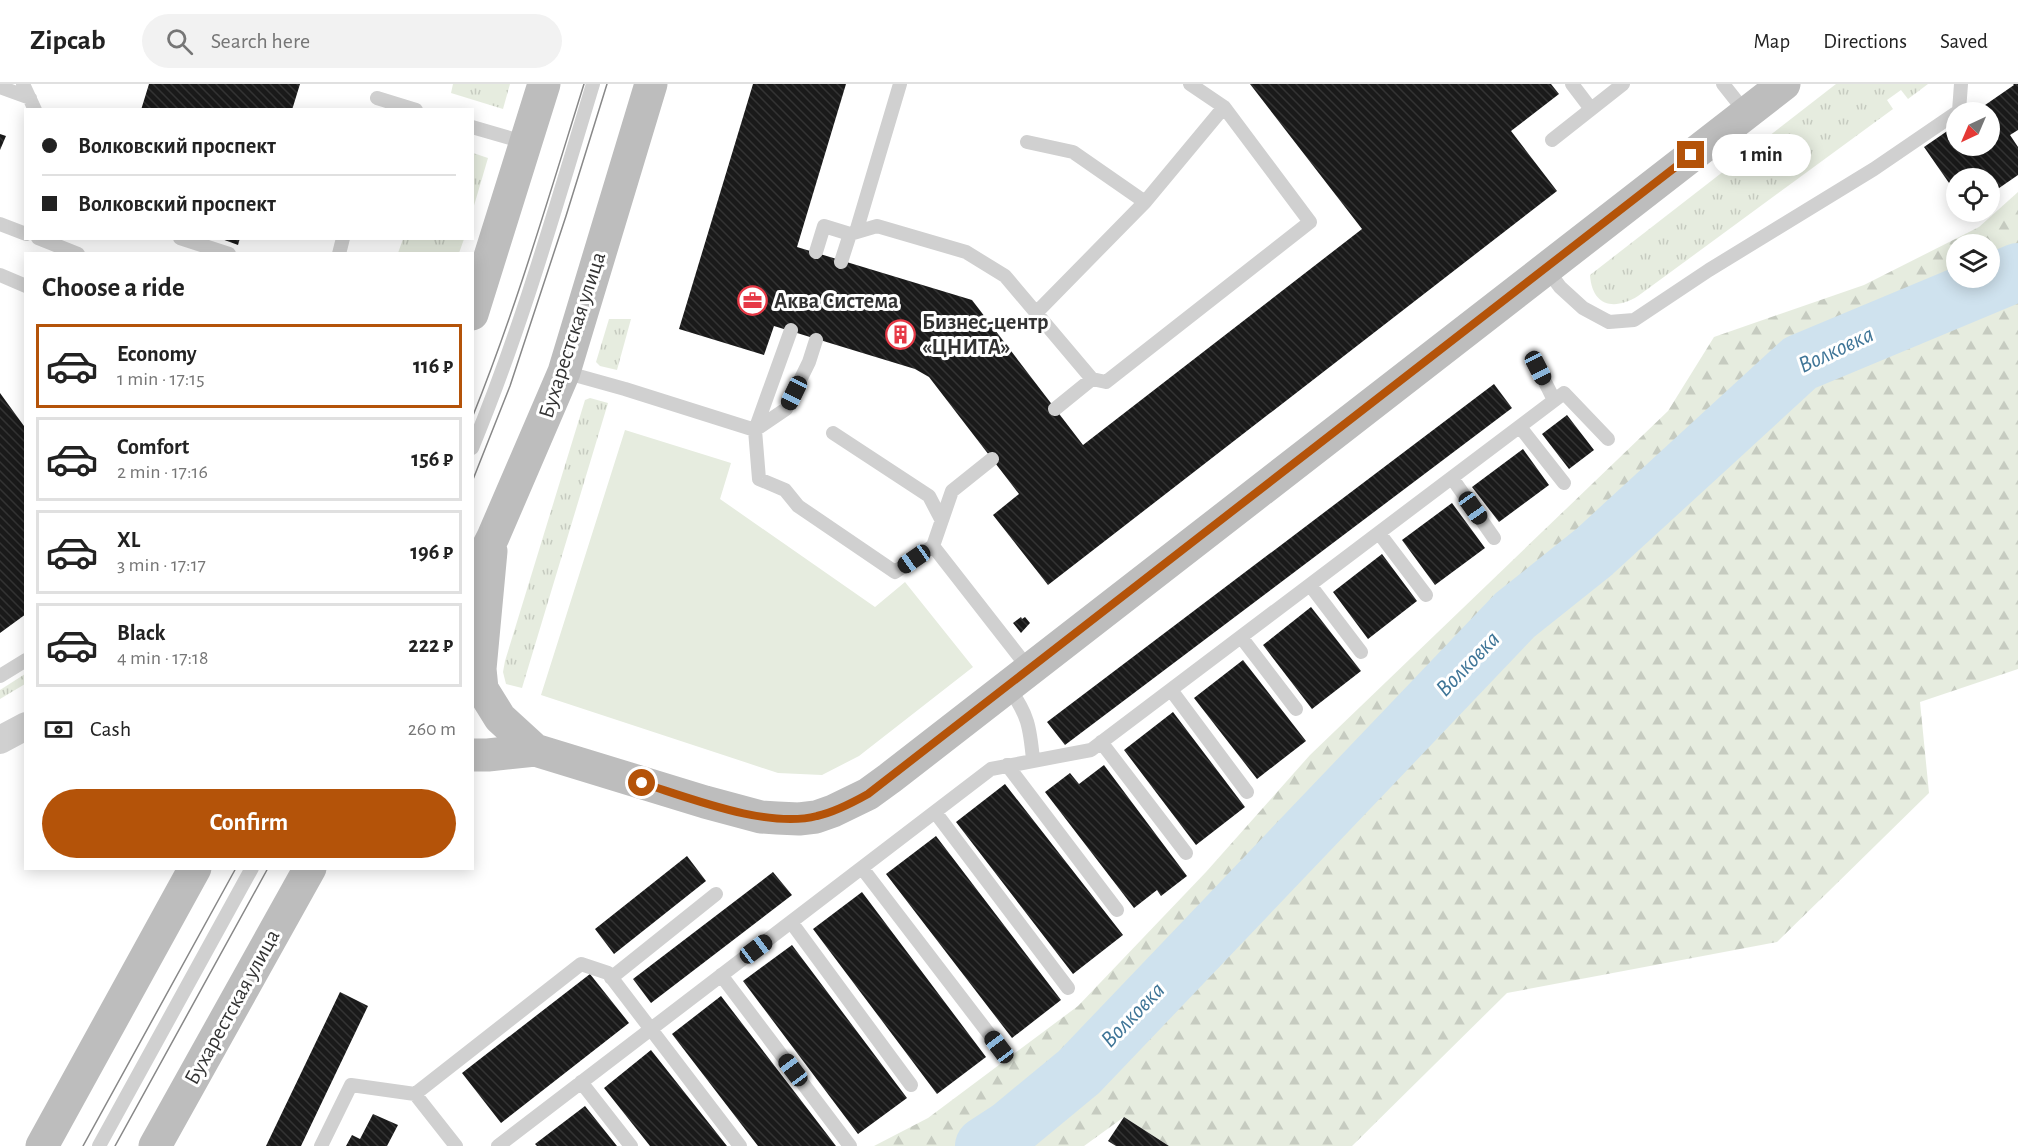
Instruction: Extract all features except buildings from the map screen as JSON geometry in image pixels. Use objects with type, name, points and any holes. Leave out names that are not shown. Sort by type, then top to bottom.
[{"type":"street","points":[[474,308],[544,84]]},
{"type":"street","name":"Бухарестская улица","points":[[474,574],[493,537],[564,372],[651,84]]},
{"type":"street","points":[[474,755],[488,756],[535,750],[761,817],[798,819],[832,812],[868,794],[1784,84]]},
{"type":"street","points":[[493,537],[480,669],[482,689],[500,718],[535,750]]},
{"type":"street","points":[[0,740],[24,727]]},
{"type":"street","points":[[42,1146],[194,870]]},
{"type":"street","name":"Бухарестская улица","points":[[155,1146],[309,870]]},
{"type":"lane","points":[[23,84],[32,104]]},
{"type":"lane","points":[[474,443],[492,400],[516,330],[593,84]]},
{"type":"lane","points":[[841,262],[853,233],[900,84]]},
{"type":"lane","points":[[816,252],[824,226],[853,233],[877,226],[966,252],[1005,276],[1092,379],[1106,382],[1310,222],[1224,106],[1190,84]]},
{"type":"lane","points":[[1572,84],[1592,109]]},
{"type":"lane","points":[[1552,140],[1623,84]]},
{"type":"lane","points":[[1723,84],[1746,113]]},
{"type":"lane","points":[[1960,102],[1961,84]]},
{"type":"lane","points":[[0,87],[32,104]]},
{"type":"lane","points":[[377,98],[410,108]]},
{"type":"lane","points":[[1037,312],[1145,202],[1224,106]]},
{"type":"lane","points":[[1546,268],[1560,287],[1582,308],[1609,322],[1634,320],[1709,270],[1874,170],[1946,120]]},
{"type":"lane","points":[[474,128],[526,143]]},
{"type":"lane","points":[[1027,142],[1072,152],[1145,202]]},
{"type":"lane","points":[[0,224],[24,233]]},
{"type":"lane","points":[[46,240],[72,247]]},
{"type":"lane","points":[[186,240],[223,252]]},
{"type":"lane","points":[[0,276],[24,285]]},
{"type":"lane","points":[[791,330],[755,430],[759,479],[785,490],[798,506],[895,572],[933,546],[952,491],[992,459]]},
{"type":"lane","points":[[755,430],[786,409],[809,362],[816,340]]},
{"type":"lane","points":[[1538,368],[1554,400]]},
{"type":"lane","points":[[564,372],[755,430]]},
{"type":"lane","points":[[1055,409],[1092,379]]},
{"type":"lane","points":[[507,1143],[581,1082],[992,769],[1091,750],[1564,393],[1608,439]]},
{"type":"lane","points":[[1520,427],[1564,483]]},
{"type":"lane","points":[[833,433],[930,496],[941,519]]},
{"type":"lane","points":[[1452,478],[1494,538]]},
{"type":"lane","points":[[1379,533],[1426,595]]},
{"type":"lane","points":[[933,546],[1018,678],[1022,705],[1030,729],[1033,760]]},
{"type":"lane","points":[[1310,585],[1361,652]]},
{"type":"lane","points":[[1241,637],[1296,709]]},
{"type":"lane","points":[[0,676],[24,661]]},
{"type":"lane","points":[[1171,690],[1247,792]]},
{"type":"lane","points":[[1101,742],[1186,853]]},
{"type":"lane","points":[[1006,765],[1117,910]]},
{"type":"lane","points":[[935,812],[1068,988]]},
{"type":"lane","points":[[862,868],[999,1047]]},
{"type":"lane","points":[[99,1146],[251,870]]},
{"type":"lane","points":[[611,978],[716,894]]},
{"type":"lane","points":[[790,922],[911,1085]]},
{"type":"lane","points":[[415,1094],[582,964],[608,973],[740,1146]]},
{"type":"lane","points":[[721,975],[850,1146]]},
{"type":"lane","points":[[581,1082],[631,1146]]},
{"type":"lane","points":[[321,1146],[351,1085],[415,1094],[456,1146]]},
{"type":"green space","points":[[453,84],[510,84],[503,109],[451,93]]},
{"type":"green space","points":[[1836,84],[1928,84],[1908,99],[1901,90],[1887,100],[1893,109],[1638,296],[1629,301],[1613,304],[1600,299],[1595,293],[1590,275]]},
{"type":"green space","points":[[474,154],[488,158],[474,206]]},
{"type":"green space","points":[[2018,192],[2018,669],[1920,702],[1929,793],[1777,942],[1507,993],[1352,1146],[1169,1146],[1124,1117],[1084,1146],[874,1146],[928,1118],[1078,1006],[1206,872],[1310,755],[1668,411],[1714,337],[1864,285],[1946,244],[1946,288],[2000,288],[2000,234],[1965,234],[1985,222],[2000,222],[2000,208]]},
{"type":"green space","points":[[402,240],[464,240],[459,252],[398,252]]},
{"type":"green space","points":[[609,319],[631,319],[617,370],[600,366],[596,362]]},
{"type":"green space","points":[[590,398],[608,403],[522,688],[506,684],[503,672],[505,661],[585,400]]},
{"type":"green space","points":[[625,430],[731,463],[720,499],[875,607],[905,582],[973,667],[859,756],[822,775],[778,773],[541,695]]},
{"type":"green space","points":[[24,675],[24,685],[0,699],[0,690]]},
{"type":"waterway","name":"Волковка","points":[[984,1146],[1010,1129],[1079,1072],[1515,615],[1594,552],[1800,363],[2018,272]]},
{"type":"tram line","points":[[474,413],[518,294],[584,84]]},
{"type":"tram line","points":[[474,477],[510,386],[607,84]]},
{"type":"tram line","points":[[83,1146],[235,870]]},
{"type":"tram line","points":[[115,1146],[267,870]]},
{"type":"place","name":"Аква Система","points":[[753,301]]},
{"type":"place","name":"Бизнес-центр «ЦНИТА»","points":[[901,335]]},
{"type":"route","points":[[642,783],[736,811],[777,818],[816,817],[832,812],[868,794],[1691,155]]}]
